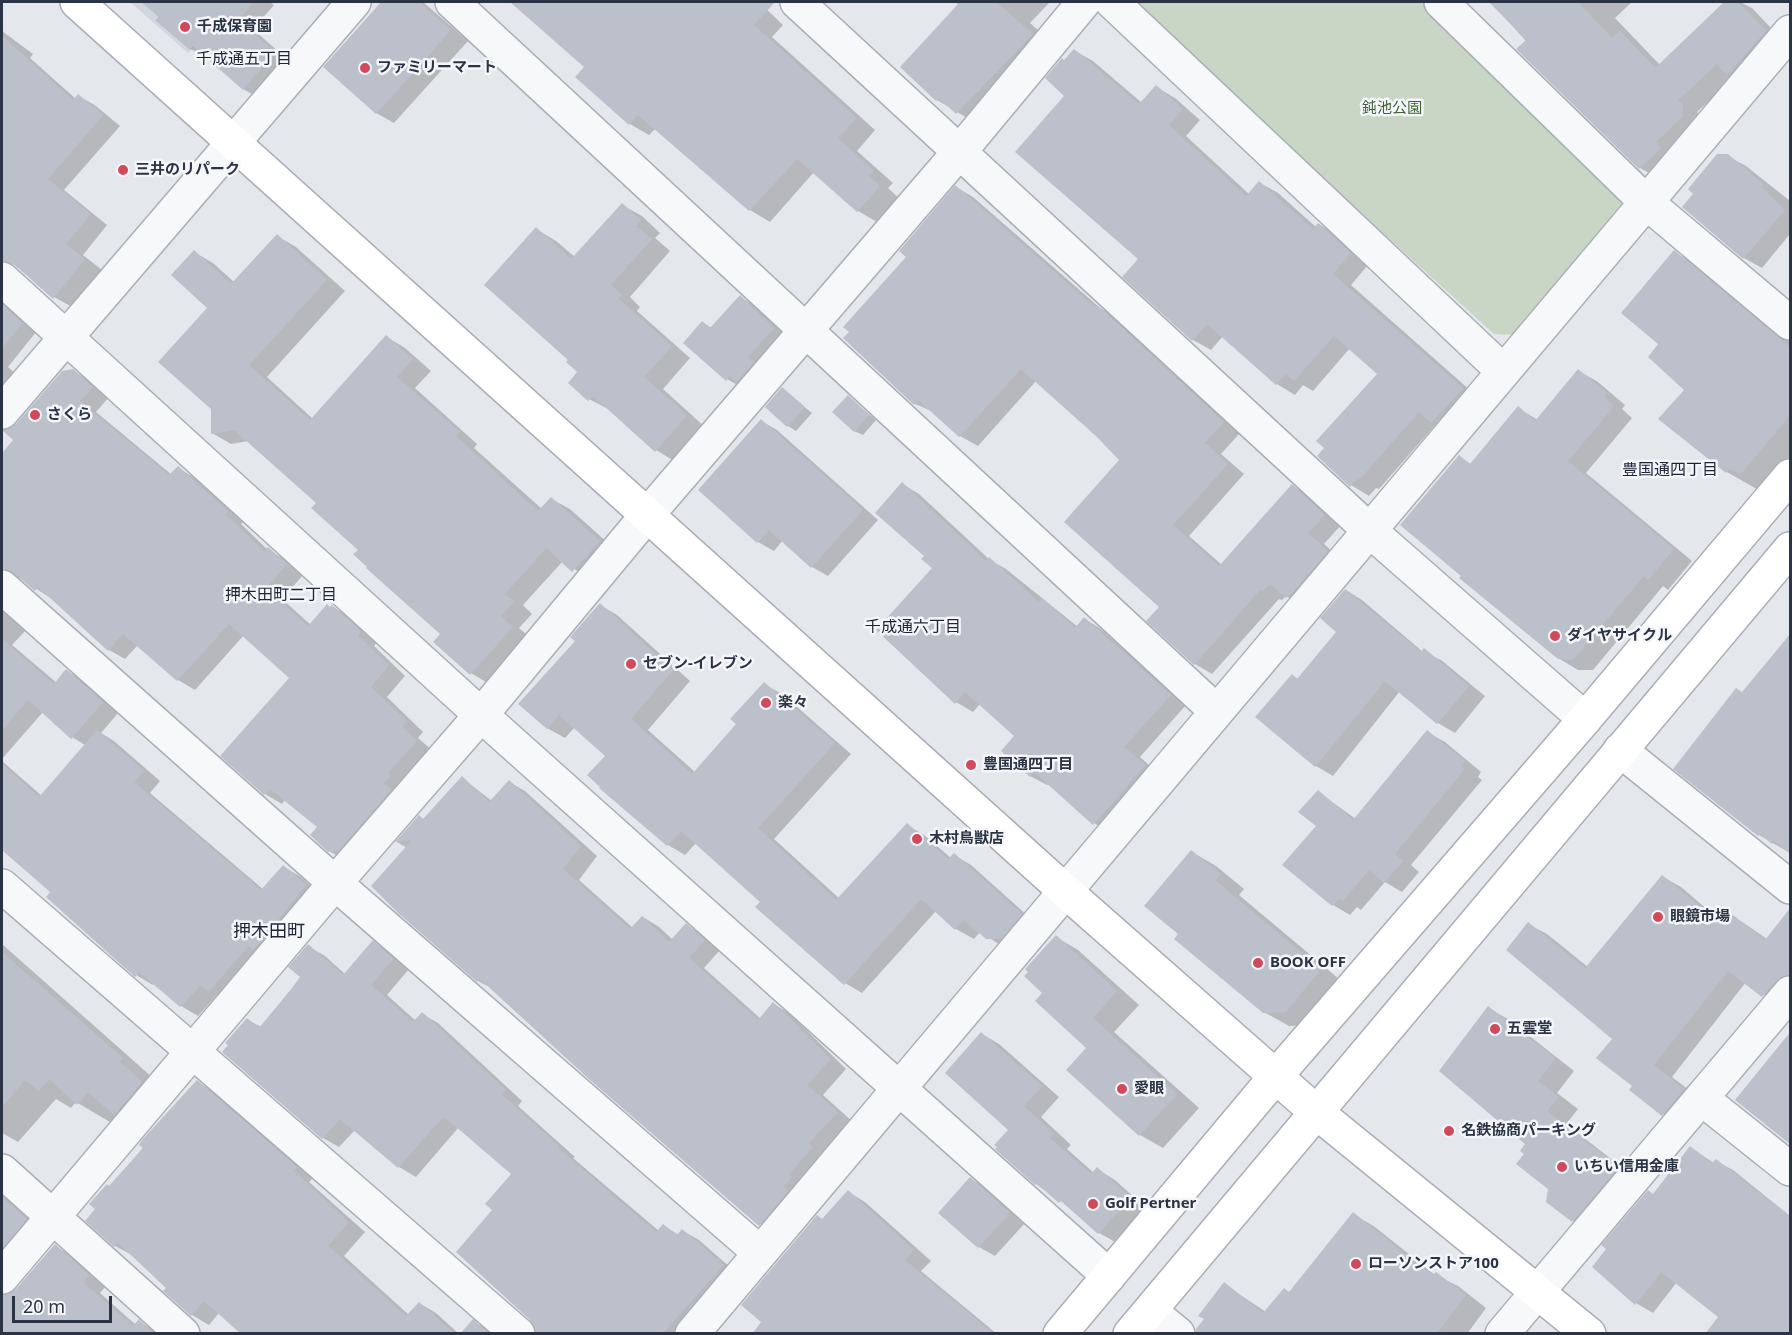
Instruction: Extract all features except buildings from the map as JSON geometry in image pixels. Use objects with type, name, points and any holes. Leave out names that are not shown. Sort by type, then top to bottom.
[{"type":"street","points":[[77,2],[1064,890],[1315,1111],[1589,1334]]},
{"type":"street","points":[[452,2],[1215,710]]},
{"type":"street","points":[[797,2],[961,150],[1368,530],[1585,719]]},
{"type":"street","points":[[2,1277],[335,883],[481,715],[648,514],[961,150],[1084,2]]},
{"type":"street","points":[[1112,2],[1503,371]]},
{"type":"street","points":[[1442,2],[1646,202],[1791,323]]},
{"type":"street","points":[[2,412],[232,141],[338,7]]},
{"type":"street","points":[[692,1334],[1215,710],[1791,32]]},
{"type":"street","points":[[2,279],[481,715],[1109,1276]]},
{"type":"street","points":[[1060,1334],[1276,1076],[1585,719],[1791,476]]},
{"type":"street","points":[[1178,1334],[1140,1322],[1315,1111],[1791,549]]},
{"type":"street","points":[[2,587],[335,883],[759,1252]]},
{"type":"street","points":[[1620,750],[1791,887]]},
{"type":"street","points":[[2,886],[518,1334]]},
{"type":"street","points":[[1502,1334],[1791,993]]},
{"type":"street","points":[[1701,1098],[1791,1169]]},
{"type":"street","points":[[2,1171],[183,1334]]},
{"type":"shaded area","name":"千成保育園","points":[[130,2],[233,2],[188,53]]},
{"type":"green space","name":"鈍池公園","points":[[1129,2],[1421,2],[1621,196],[1623,212],[1513,335],[1494,334]]},
{"type":"place","name":"千成保育園","points":[[185,27]]},
{"type":"place","name":"ファミリーマート","points":[[365,68]]},
{"type":"place","name":"三井のリパーク","points":[[123,170]]},
{"type":"place","name":"さくら","points":[[35,415]]},
{"type":"place","name":"ダイヤサイクル","points":[[1555,636]]},
{"type":"place","name":"セブン-イレブン","points":[[631,664]]},
{"type":"place","name":"楽々","points":[[766,703]]},
{"type":"place","name":"豊国通四丁目","points":[[971,765]]},
{"type":"place","name":"木村鳥獣店","points":[[917,839]]},
{"type":"place","name":"眼鏡市場","points":[[1658,917]]},
{"type":"place","name":"BOOK OFF","points":[[1258,963]]},
{"type":"place","name":"五雲堂","points":[[1495,1029]]},
{"type":"place","name":"愛眼","points":[[1122,1089]]},
{"type":"place","name":"名鉄協商パーキング","points":[[1449,1131]]},
{"type":"place","name":"いちい信用金庫","points":[[1562,1167]]},
{"type":"place","name":"Golf Pertner","points":[[1093,1204]]},
{"type":"place","name":"ローソンストア100","points":[[1356,1264]]},
{"type":"district","name":"千成通五丁目","points":[[244,59]]},
{"type":"district","name":"豊国通四丁目","points":[[1670,470]]},
{"type":"district","name":"押木田町二丁目","points":[[281,595]]},
{"type":"district","name":"千成通六丁目","points":[[913,627]]},
{"type":"district","name":"押木田町","points":[[269,932]]}]
